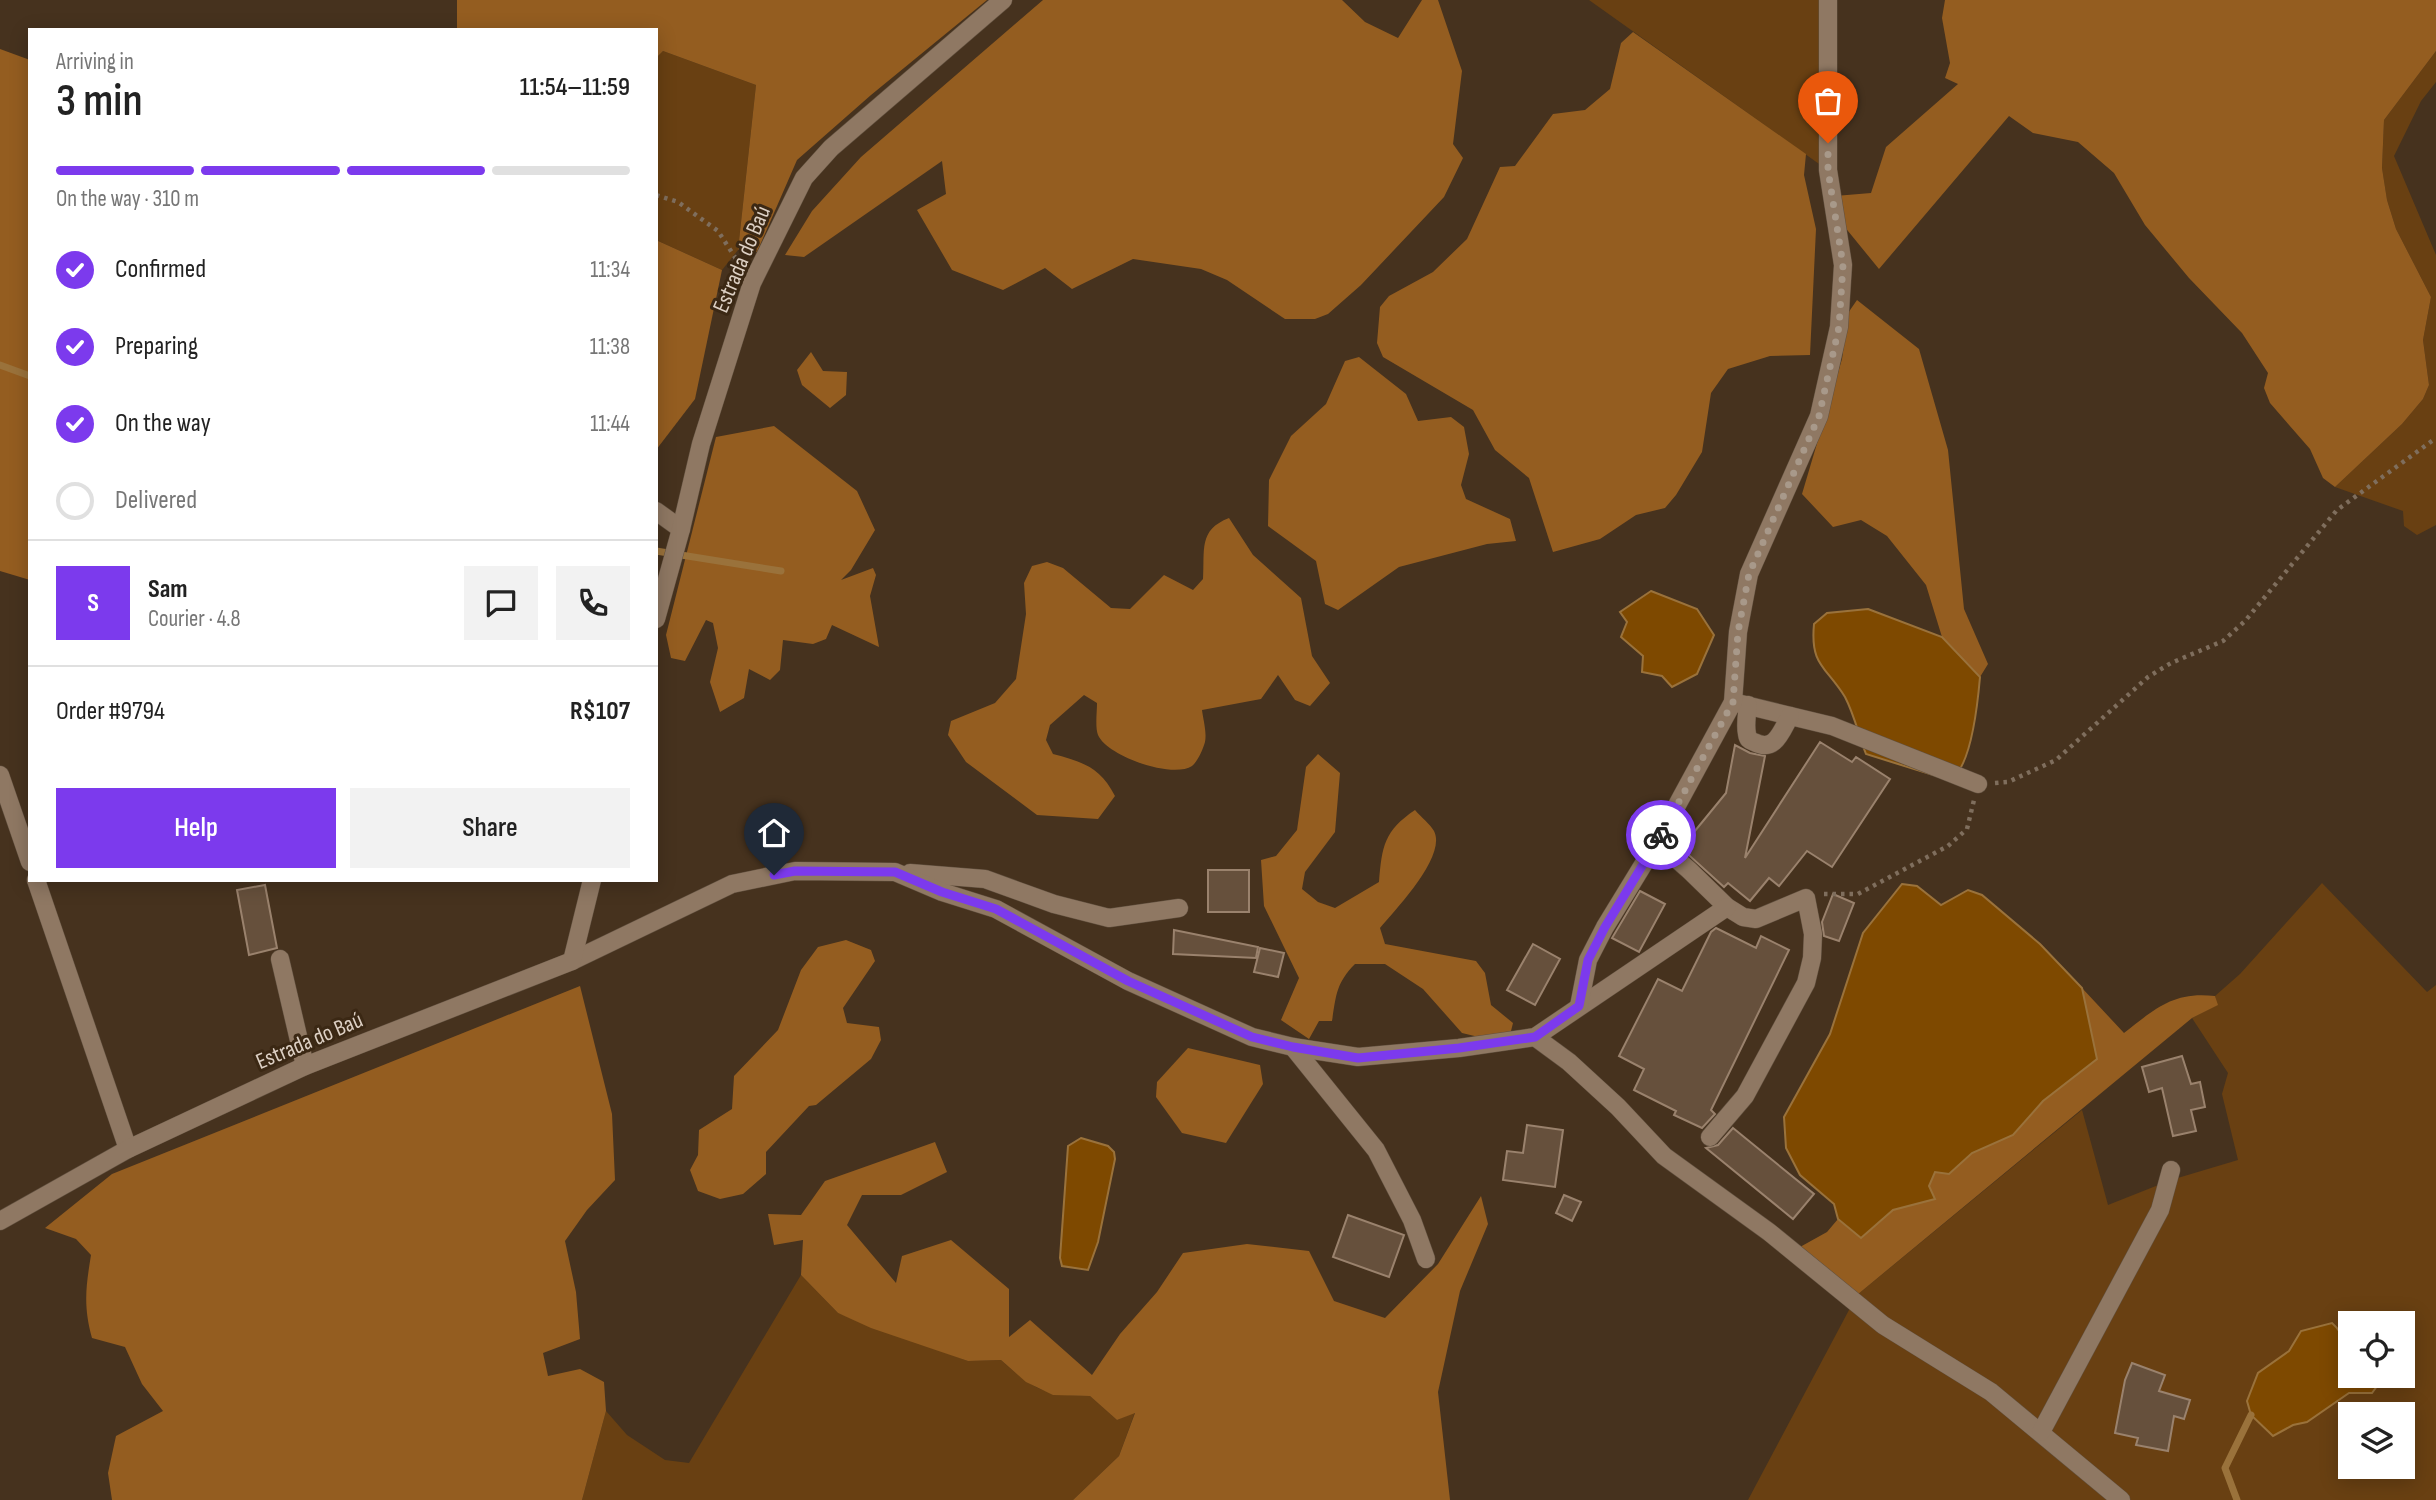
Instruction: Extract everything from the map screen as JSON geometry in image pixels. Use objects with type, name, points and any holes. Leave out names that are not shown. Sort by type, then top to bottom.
[{"type":"street","name":"Estrada do Baú","points":[[658,612],[701,444],[752,283],[804,178],[831,148],[1003,0]]},
{"type":"street","points":[[1790,716],[1775,742],[1768,746],[1749,740],[1740,704],[1738,632],[1749,574],[1819,416],[1839,327],[1843,265],[1828,170],[1828,0]]},
{"type":"street","points":[[658,512],[681,529]]},
{"type":"street","points":[[1740,704],[1832,726],[1978,784]]},
{"type":"street","points":[[1579,1006],[1588,960],[1605,927],[1740,704]]},
{"type":"street","points":[[0,775],[28,856]]},
{"type":"street","points":[[1657,842],[1727,907],[1743,917],[1756,919],[1806,898],[1813,933],[1812,958],[1805,984],[1745,1096],[1710,1138]]},
{"type":"street","name":"Estrada do Baú","points":[[0,1221],[128,1149],[305,1066],[572,961],[732,884],[795,871],[895,872],[985,879],[1054,904],[1109,918],[1179,908]]},
{"type":"street","points":[[895,872],[942,892],[996,909],[1128,981],[1252,1037],[1358,1058],[1535,1037],[1727,907]]},
{"type":"street","points":[[37,882],[128,1149]]},
{"type":"street","points":[[572,961],[592,882]]},
{"type":"street","points":[[280,959],[305,1066]]},
{"type":"street","points":[[1535,1037],[1569,1062],[1664,1156],[1769,1232],[1883,1325],[1991,1392],[2121,1500]]},
{"type":"street","points":[[1293,1047],[1376,1150],[1412,1220],[1426,1259]]},
{"type":"street","points":[[2041,1432],[2160,1210],[2171,1170]]},
{"type":"path","points":[[658,196],[678,202],[718,231],[752,283]]},
{"type":"path","points":[[1806,898],[1833,892],[1858,894],[1948,846],[1967,829],[1978,784],[2008,782],[2056,760],[2148,677],[2171,663],[2223,642],[2245,621],[2337,510],[2436,438]]},
{"type":"shaded area","points":[[457,0],[987,0],[797,160],[757,252],[738,250],[756,85],[663,51],[658,56],[658,28],[457,28]]},
{"type":"shaded area","points":[[1043,0],[1342,0],[1365,22],[1398,38],[1422,0],[1438,0],[1462,71],[1453,144],[1463,158],[1444,197],[1361,285],[1328,314],[1315,319],[1285,319],[1227,280],[1201,269],[1133,259],[1072,289],[1045,268],[1003,290],[952,270],[917,210],[946,194],[942,161],[804,257],[785,255],[812,211],[861,157]]},
{"type":"shaded area","points":[[1589,0],[1835,0],[1836,176]]},
{"type":"shaded area","points":[[1945,0],[2436,0],[2436,51],[2384,120],[2382,168],[2387,200],[2396,229],[2431,297],[2423,340],[2429,385],[2423,399],[2402,424],[2335,487],[2323,478],[2310,449],[2270,403],[2264,388],[2268,373],[2242,333],[2189,278],[2145,225],[2114,173],[2078,142],[2033,133],[2009,116],[1879,269],[1839,220],[1835,196],[1871,193],[1886,147],[1958,84],[1945,78],[1950,63],[1942,18]]},
{"type":"shaded area","points":[[1633,32],[1806,154],[1804,175],[1816,229],[1810,355],[1770,356],[1728,369],[1711,393],[1702,452],[1665,508],[1636,515],[1600,539],[1553,552],[1529,478],[1495,450],[1473,410],[1383,357],[1377,343],[1380,307],[1389,296],[1433,272],[1467,239],[1500,167],[1515,166],[1553,114],[1585,110],[1610,89],[1621,43]]},
{"type":"shaded area","points":[[0,49],[28,59],[28,579],[0,571]]},
{"type":"shaded area","points":[[663,51],[756,85],[738,250],[722,270],[658,241],[658,56]]},
{"type":"shaded area","points":[[2436,51],[2436,82],[2421,101],[2394,156],[2436,255],[2436,525],[2417,535],[2404,526],[2403,511],[2335,487],[2402,424],[2423,399],[2429,385],[2423,340],[2431,297],[2396,229],[2387,200],[2382,168],[2384,120]]},
{"type":"shaded area","points":[[658,241],[722,270],[695,399],[658,447]]},
{"type":"shaded area","points":[[1857,300],[1919,349],[1948,450],[1964,609],[1988,664],[1980,677],[1942,637],[1926,585],[1887,536],[1861,520],[1833,527],[1802,494],[1842,359],[1848,313]]},
{"type":"shaded area","points":[[811,352],[823,371],[847,372],[846,395],[830,408],[802,385],[797,370]]},
{"type":"shaded area","points":[[1359,357],[1406,394],[1418,421],[1451,417],[1464,427],[1469,454],[1461,485],[1466,499],[1510,519],[1516,541],[1487,544],[1399,567],[1338,610],[1325,604],[1316,561],[1268,526],[1269,480],[1291,436],[1326,404],[1345,361]]},
{"type":"shaded area","points":[[774,426],[857,491],[875,530],[851,570],[841,580],[873,568],[876,575],[870,596],[879,647],[832,625],[826,639],[813,644],[783,640],[780,670],[770,680],[749,669],[744,698],[720,712],[710,682],[718,648],[713,623],[706,620],[685,661],[671,658],[666,635],[716,437]]},
{"type":"shaded area","points":[[1229,518],[1253,555],[1301,598],[1312,656],[1330,683],[1310,706],[1295,700],[1278,675],[1261,699],[1202,710],[1205,738],[1200,755],[1192,766],[1170,770],[1126,757],[1104,743],[1097,732],[1097,703],[1084,695],[1050,725],[1046,740],[1053,754],[1090,767],[1109,786],[1115,796],[1098,819],[1037,815],[966,762],[948,735],[951,721],[995,703],[1016,679],[1026,614],[1024,583],[1032,566],[1047,562],[1063,568],[1111,608],[1130,609],[1164,575],[1193,590],[1203,579],[1204,550],[1208,535],[1219,523]]},
{"type":"shaded area","points":[[1651,591],[1697,609],[1714,635],[1697,674],[1672,687],[1662,676],[1642,672],[1643,656],[1621,637],[1627,622],[1620,612]]},
{"type":"shaded area","points":[[1868,609],[1942,637],[1980,677],[1968,749],[1957,774],[1949,780],[1866,754],[1845,697],[1817,657],[1813,638],[1814,624],[1827,613]]},
{"type":"shaded area","points":[[1318,754],[1340,773],[1335,832],[1305,872],[1302,889],[1318,902],[1335,908],[1379,882],[1386,840],[1397,825],[1415,810],[1434,831],[1436,842],[1427,868],[1418,882],[1380,928],[1385,944],[1476,961],[1485,973],[1491,1005],[1513,1023],[1511,1031],[1503,1039],[1487,1039],[1462,1033],[1423,989],[1385,964],[1355,964],[1340,984],[1332,1021],[1319,1021],[1309,1039],[1281,1020],[1299,978],[1264,906],[1261,860],[1276,856],[1297,830],[1306,767]]},
{"type":"shaded area","points":[[2322,883],[2427,992],[2436,985],[2436,1500],[1748,1500],[1857,1295],[2082,1110],[2108,1205],[2171,1180],[2238,1160],[2222,1094],[2228,1073],[2192,1018],[2217,1005],[2215,996],[2240,974]],"holes":[[[2338,1311],[2415,1311],[2415,1388],[2363,1388],[2349,1393],[2307,1422],[2293,1425],[2273,1436],[2258,1373],[2289,1351],[2338,1334]]]},
{"type":"shaded area","points":[[1902,884],[1917,886],[1941,905],[1968,890],[1982,895],[2040,944],[2082,988],[2097,1059],[2043,1101],[2013,1135],[1972,1153],[1949,1174],[1935,1172],[1929,1186],[1935,1199],[1893,1210],[1861,1238],[1838,1219],[1834,1204],[1800,1175],[1786,1148],[1784,1117],[1830,1034],[1863,933]]},
{"type":"shaded area","points":[[846,940],[871,950],[875,961],[843,1008],[847,1023],[879,1027],[881,1040],[871,1059],[816,1105],[809,1106],[766,1152],[766,1174],[743,1194],[720,1199],[698,1191],[690,1170],[698,1155],[699,1130],[732,1109],[734,1076],[778,1030],[801,970],[818,947]]},
{"type":"shaded area","points":[[580,986],[612,1114],[615,1180],[587,1210],[565,1241],[576,1292],[580,1339],[543,1353],[548,1376],[580,1369],[604,1382],[606,1411],[582,1500],[112,1500],[108,1473],[116,1436],[163,1411],[142,1384],[125,1347],[92,1338],[86,1296],[91,1255],[76,1239],[45,1228],[112,1174]]},
{"type":"shaded area","points":[[2082,988],[2124,1033],[2155,1009],[2176,999],[2200,995],[2215,996],[2218,1005],[2192,1018],[1857,1295],[1800,1247],[1827,1232],[1838,1219],[1861,1238],[1893,1210],[1935,1199],[1929,1186],[1935,1172],[1949,1174],[1972,1153],[2013,1135],[2043,1101],[2096,1059]]},
{"type":"shaded area","points":[[1188,1048],[1260,1065],[1263,1084],[1226,1143],[1182,1133],[1156,1097],[1157,1082]]},
{"type":"shaded area","points":[[1081,1138],[1108,1146],[1114,1152],[1115,1159],[1098,1242],[1088,1270],[1062,1266],[1060,1258],[1068,1146]]},
{"type":"shaded area","points":[[935,1142],[947,1172],[901,1195],[862,1195],[847,1225],[896,1283],[902,1256],[951,1240],[1009,1289],[1009,1337],[1030,1320],[1092,1375],[1120,1334],[1157,1292],[1183,1253],[1247,1244],[1309,1251],[1334,1301],[1385,1318],[1438,1264],[1481,1196],[1488,1224],[1460,1291],[1438,1392],[1450,1500],[1073,1500],[1119,1456],[1135,1413],[1117,1420],[1090,1396],[1053,1395],[1026,1382],[1001,1360],[968,1361],[871,1328],[838,1313],[801,1275],[803,1240],[774,1245],[768,1214],[801,1215],[825,1181]]},
{"type":"shaded area","points":[[801,1275],[838,1313],[968,1361],[1001,1360],[1023,1379],[1041,1389],[1061,1394],[1090,1396],[1117,1420],[1135,1412],[1119,1456],[1073,1500],[582,1500],[606,1411],[627,1435],[665,1460],[689,1463]]},
{"type":"shaded area","points":[[2332,1323],[2338,1330],[2338,1388],[2376,1388],[2372,1393],[2349,1393],[2307,1422],[2293,1425],[2273,1436],[2251,1415],[2247,1401],[2258,1373],[2289,1351],[2301,1331]]},
{"type":"building","points":[[1820,742],[1852,762],[1856,757],[1890,779],[1832,867],[1807,851],[1779,886],[1769,878],[1750,901],[1728,883],[1724,887],[1681,848],[1726,793],[1735,745],[1750,753],[1765,756],[1745,858]]},
{"type":"building","points":[[1208,870],[1249,870],[1249,912],[1208,912]]},
{"type":"building","points":[[265,885],[277,948],[249,955],[237,890]]},
{"type":"building","points":[[1640,891],[1665,904],[1639,952],[1612,938]]},
{"type":"building","points":[[1833,894],[1854,903],[1839,941],[1824,936],[1822,922]]},
{"type":"building","points":[[1716,928],[1756,948],[1761,936],[1789,950],[1711,1110],[1715,1114],[1702,1128],[1674,1115],[1676,1111],[1634,1090],[1644,1069],[1619,1056],[1658,979],[1682,991],[1711,932]]},
{"type":"building","points":[[1174,930],[1258,947],[1256,958],[1173,954]]},
{"type":"building","points":[[1533,944],[1560,959],[1535,1005],[1507,990]]},
{"type":"building","points":[[1260,948],[1284,953],[1278,977],[1254,972]]},
{"type":"building","points":[[2182,1056],[2191,1084],[2200,1082],[2205,1107],[2191,1110],[2196,1131],[2173,1136],[2162,1088],[2149,1092],[2142,1067]]},
{"type":"building","points":[[1527,1125],[1563,1130],[1555,1187],[1503,1180],[1507,1151],[1523,1153]]},
{"type":"building","points":[[1733,1128],[1814,1194],[1793,1219],[1706,1148],[1718,1145]]},
{"type":"building","points":[[1564,1195],[1581,1202],[1572,1221],[1556,1213]]},
{"type":"building","points":[[1348,1215],[1404,1235],[1389,1277],[1333,1257]]},
{"type":"building","points":[[2132,1363],[2165,1375],[2159,1391],[2190,1400],[2184,1419],[2174,1416],[2168,1451],[2136,1445],[2138,1438],[2115,1433],[2125,1380]]},
{"type":"waterway","points":[[0,365],[28,375]]},
{"type":"waterway","points":[[658,551],[781,571]]},
{"type":"waterway","points":[[2237,1500],[2225,1468],[2251,1415]]},
{"type":"way so far","points":[[1661,835],[1733,702],[1738,632],[1749,574],[1819,416],[1839,327],[1843,265],[1828,170],[1828,143]]},
{"type":"route","points":[[774,875],[795,871],[895,872],[942,892],[996,909],[1128,981],[1252,1037],[1358,1058],[1535,1037],[1579,1006],[1588,960],[1661,835]]}]
